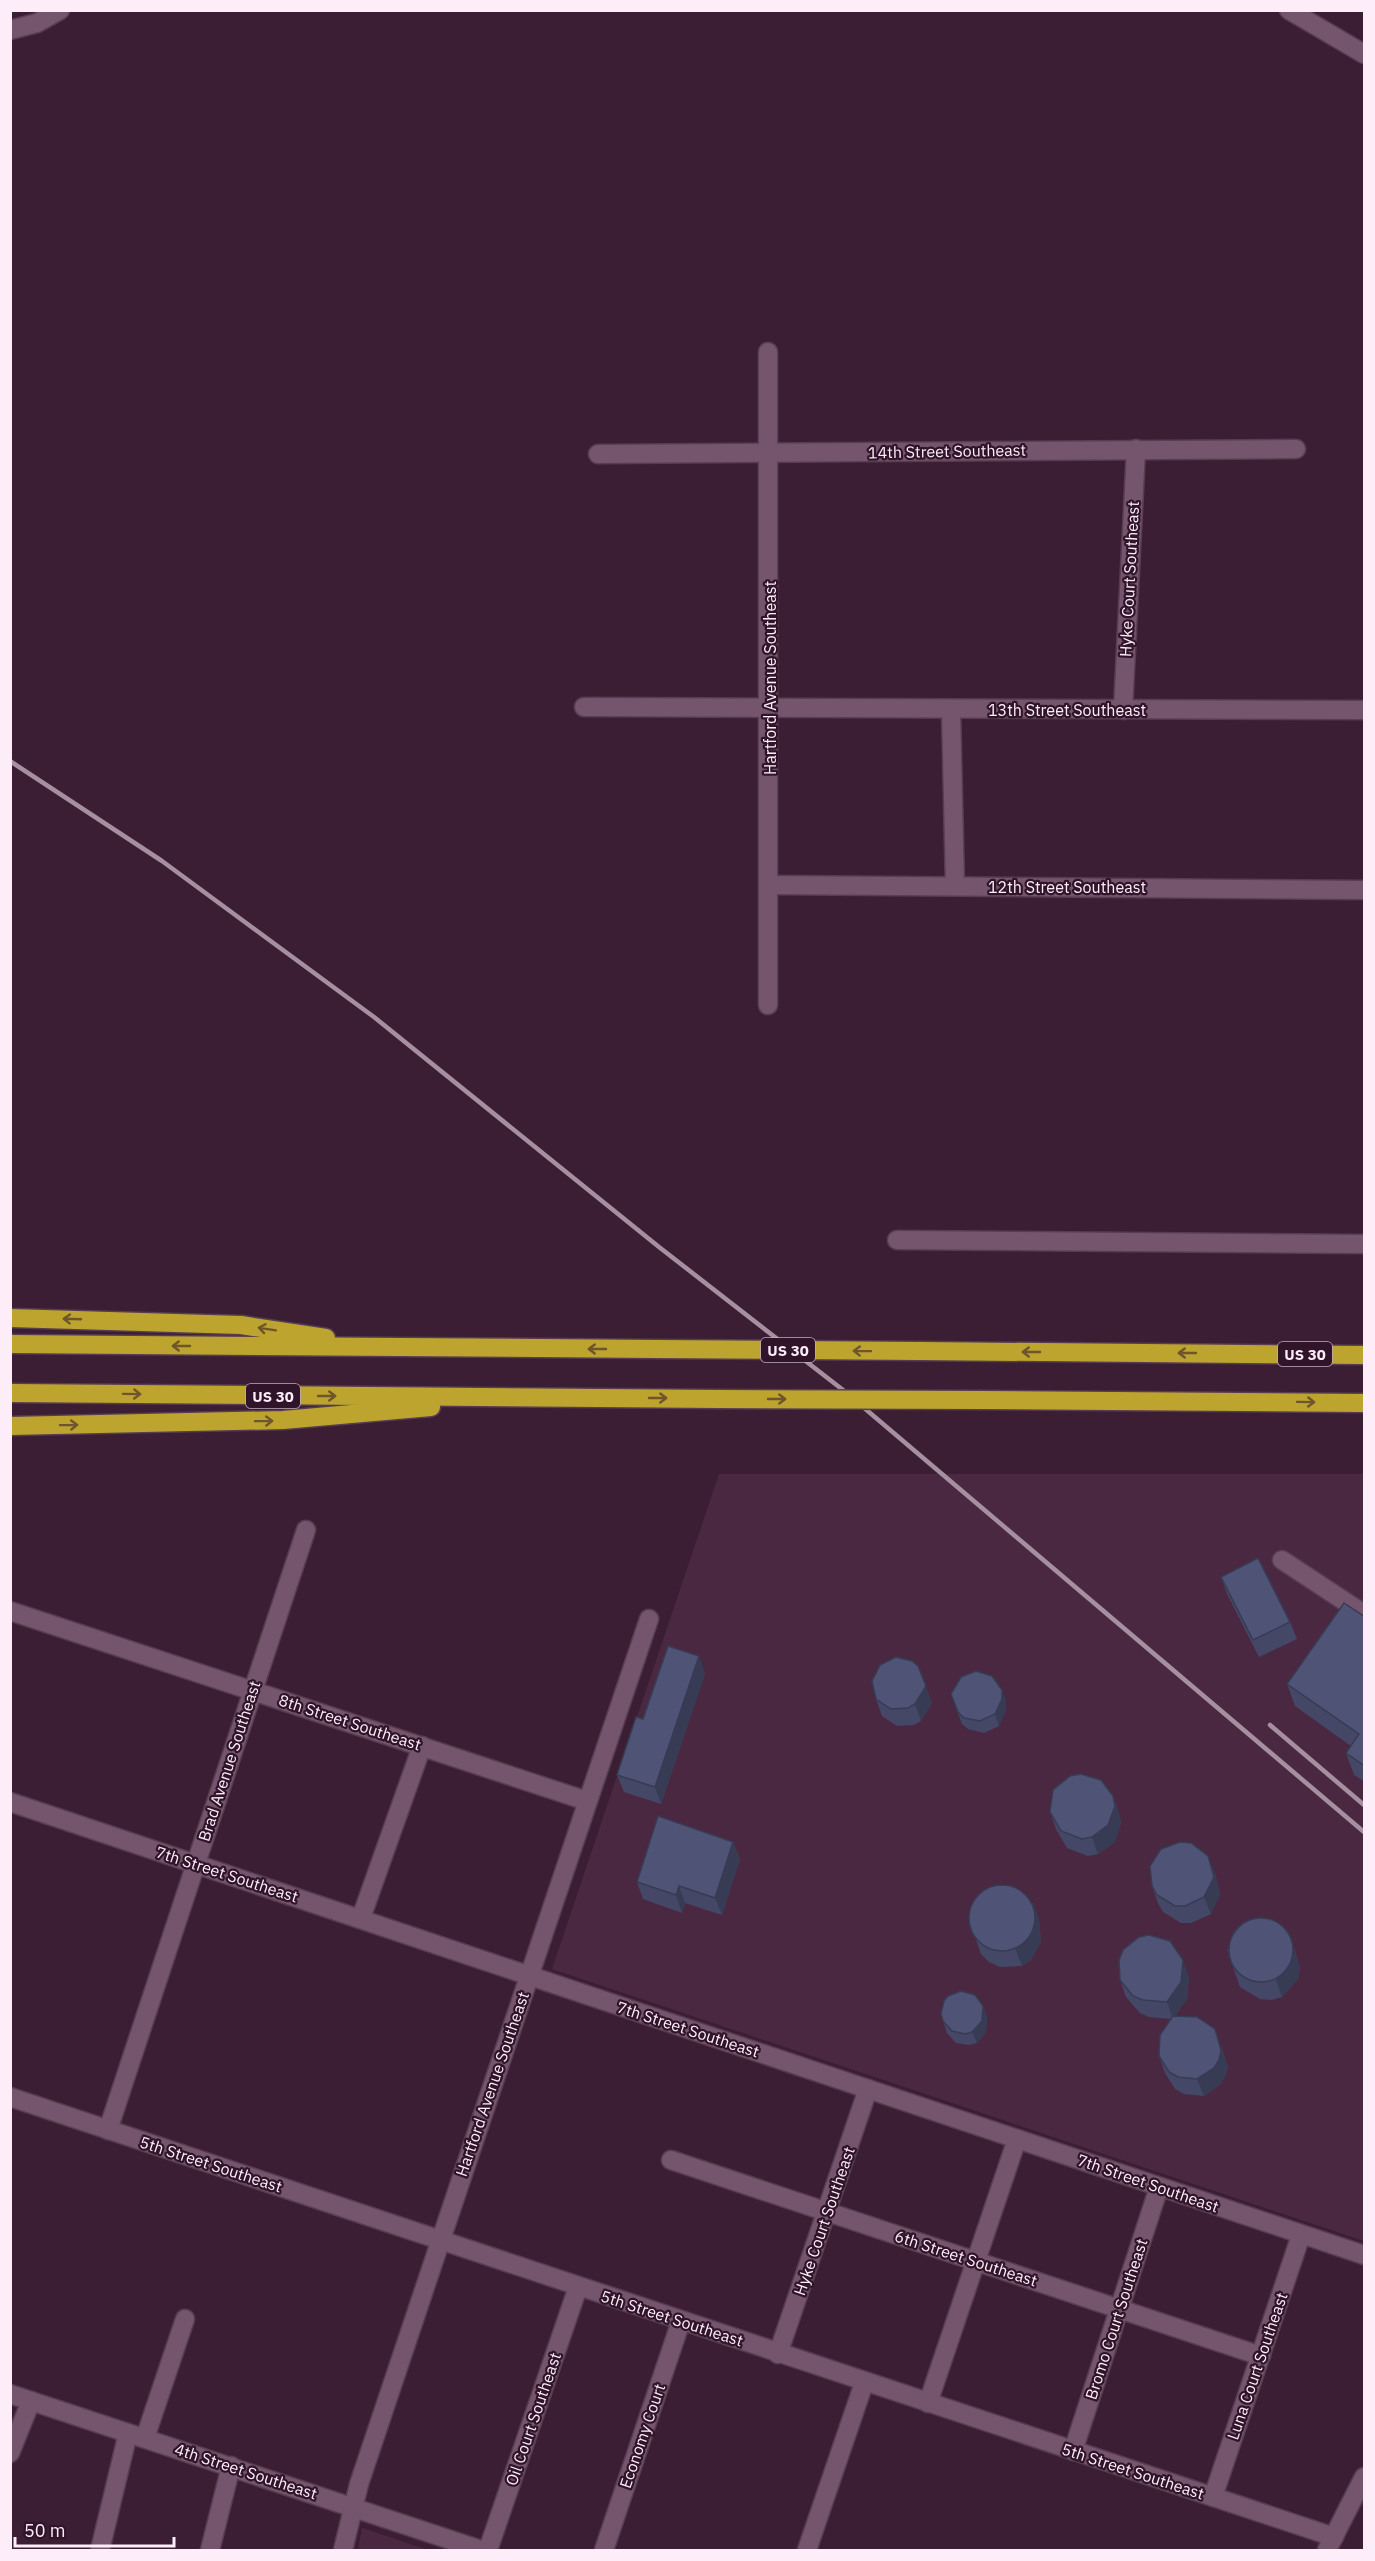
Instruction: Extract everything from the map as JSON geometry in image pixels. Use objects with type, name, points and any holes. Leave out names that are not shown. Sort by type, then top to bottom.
[{"type":"highway","points":[[10,1318],[241,1325],[387,1348]]},
{"type":"highway","name":"US 30","points":[[10,1344],[1365,1355]]},
{"type":"highway","name":"US 30","points":[[10,1393],[1365,1403]]},
{"type":"highway","points":[[10,1426],[283,1420],[536,1398]]},
{"type":"street","points":[[10,30],[37,23],[60,10]]},
{"type":"street","points":[[1289,10],[1365,54]]},
{"type":"street","name":"Hartford Avenue Southeast","points":[[768,352],[770,453],[768,1005]]},
{"type":"street","name":"14th Street Southeast","points":[[598,454],[1136,448],[1296,449]]},
{"type":"street","name":"Hyke Court Southeast","points":[[1123,710],[1136,448]]},
{"type":"street","name":"13th Street Southeast","points":[[584,707],[1365,710]]},
{"type":"street","points":[[951,710],[956,886]]},
{"type":"street","name":"12th Street Southeast","points":[[769,885],[1365,890]]},
{"type":"street","points":[[897,1240],[1365,1244]]},
{"type":"street","name":"Brad Avenue Southeast","points":[[108,2130],[306,1530]]},
{"type":"street","points":[[1282,1560],[1365,1614]]},
{"type":"street","name":"8th Street Southeast","points":[[10,1611],[587,1801]]},
{"type":"street","name":"Hartford Avenue Southeast","points":[[343,2550],[353,2507],[439,2241],[649,1619]]},
{"type":"street","points":[[361,1918],[422,1746]]},
{"type":"street","name":"7th Street Southeast","points":[[10,1802],[1365,2256]]},
{"type":"street","name":"Hyke Court Southeast","points":[[778,2354],[868,2089]]},
{"type":"street","name":"5th Street Southeast","points":[[10,2097],[864,2383],[1213,2497],[1330,2544]]},
{"type":"street","points":[[928,2403],[1017,2139]]},
{"type":"street","name":"6th Street Southeast","points":[[671,2160],[1261,2356]]},
{"type":"street","name":"Bromo Court Southeast","points":[[1073,2451],[1159,2187]]},
{"type":"street","name":"Luna Court Southeast","points":[[1213,2497],[1301,2235]]},
{"type":"street","name":"Oil Court Southeast","points":[[489,2550],[578,2287]]},
{"type":"street","points":[[100,2550],[136,2435],[185,2319]]},
{"type":"street","name":"Economy Court","points":[[604,2550],[681,2321]]},
{"type":"street","points":[[807,2550],[864,2383]]},
{"type":"street","name":"4th Street Southeast","points":[[10,2394],[481,2550]]},
{"type":"street","points":[[10,2453],[31,2401]]},
{"type":"street","points":[[210,2550],[231,2466]]},
{"type":"street","points":[[1330,2544],[1365,2477]]},
{"type":"shaded area","points":[[719,1474],[1364,1474],[1364,2241],[552,1969]]},
{"type":"shaded area","points":[[362,2528],[428,2550],[358,2550]]},
{"type":"building","points":[[1258,1558],[1290,1622],[1253,1640],[1221,1577]]},
{"type":"building","points":[[1344,1603],[1365,1617],[1365,1766],[1346,1753],[1359,1734],[1287,1684]]},
{"type":"building","points":[[668,1646],[699,1656],[655,1787],[617,1775],[636,1717],[643,1719]]},
{"type":"building","points":[[896,1657],[912,1661],[918,1666],[926,1686],[915,1704],[908,1708],[891,1709],[876,1699],[872,1681],[880,1665]]},
{"type":"building","points":[[976,1671],[992,1676],[1002,1690],[1002,1699],[995,1714],[980,1721],[964,1718],[958,1712],[951,1694],[961,1677]]},
{"type":"building","points":[[1081,1774],[1101,1780],[1113,1796],[1115,1806],[1108,1825],[1092,1837],[1082,1839],[1061,1831],[1050,1812],[1053,1790],[1070,1776]]},
{"type":"building","points":[[658,1816],[733,1842],[715,1898],[679,1886],[676,1895],[637,1882]]},
{"type":"building","points":[[1180,1842],[1191,1843],[1208,1856],[1214,1877],[1204,1897],[1185,1906],[1175,1906],[1157,1895],[1152,1886],[1150,1866],[1161,1849]]},
{"type":"building","points":[[1002,1885],[1015,1888],[1025,1895],[1032,1905],[1035,1918],[1032,1931],[1025,1941],[1015,1948],[1002,1951],[989,1948],[979,1941],[972,1931],[969,1918],[972,1905],[979,1895],[989,1888]]},
{"type":"building","points":[[1255,1918],[1267,1918],[1284,1927],[1291,1938],[1293,1950],[1291,1962],[1284,1973],[1267,1982],[1255,1982],[1243,1977],[1234,1968],[1229,1956],[1229,1944],[1234,1932],[1243,1923]]},
{"type":"building","points":[[1149,1935],[1170,1941],[1183,1960],[1181,1982],[1167,2002],[1143,2000],[1133,1996],[1120,1980],[1119,1960],[1123,1950],[1139,1937]]},
{"type":"building","points":[[961,1991],[975,1995],[983,2006],[982,2021],[972,2032],[965,2034],[952,2031],[943,2021],[941,2014],[944,2001],[948,1996]]},
{"type":"building","points":[[1173,2016],[1197,2017],[1215,2029],[1221,2050],[1219,2060],[1214,2068],[1197,2079],[1178,2077],[1169,2072],[1159,2056],[1160,2035]]},
{"type":"railway","points":[[10,761],[162,861],[374,1017],[659,1247],[843,1390],[1364,1832]]},
{"type":"railway","points":[[1270,1725],[1364,1805]]}]
